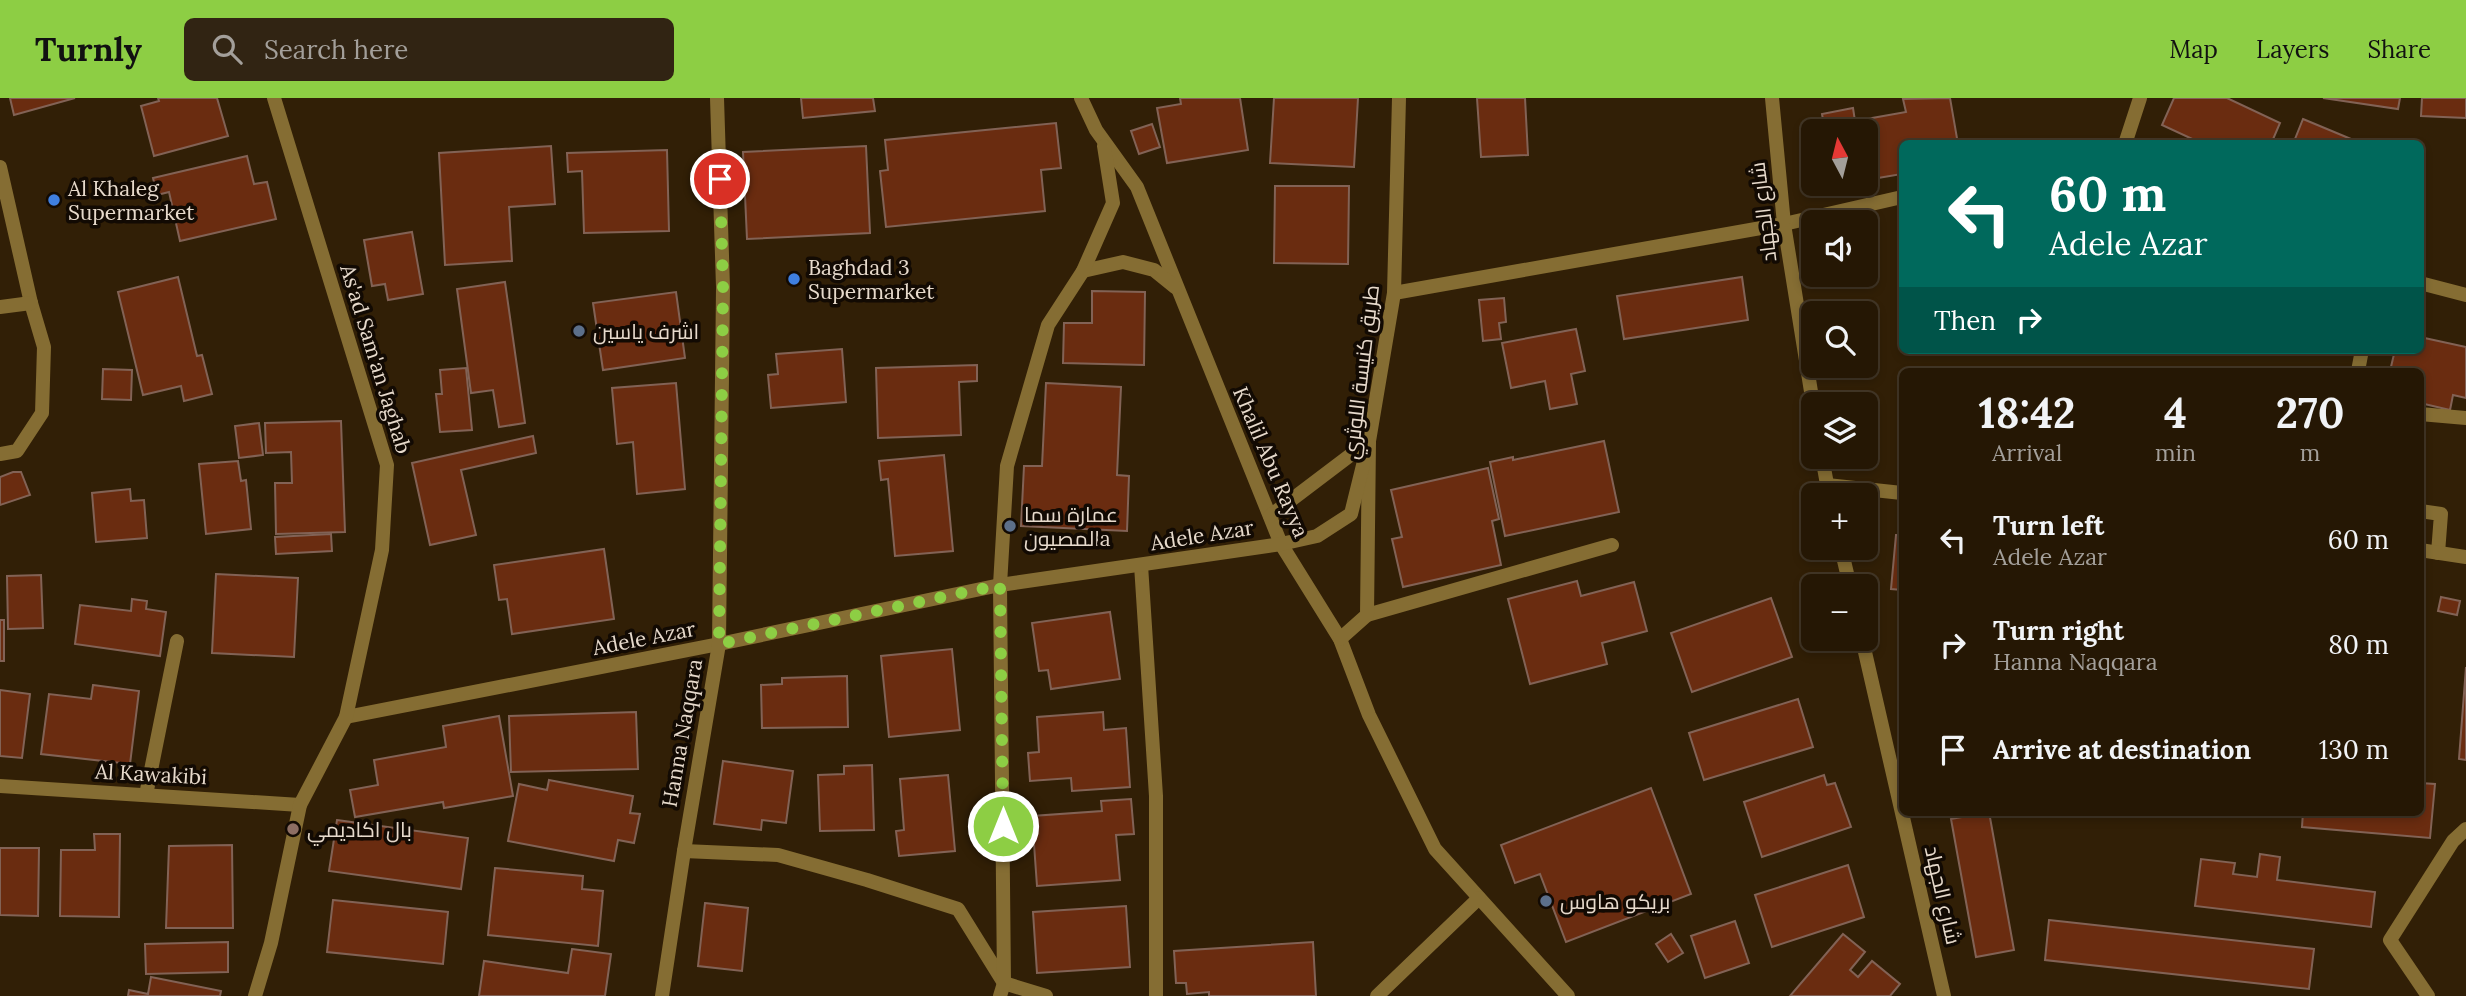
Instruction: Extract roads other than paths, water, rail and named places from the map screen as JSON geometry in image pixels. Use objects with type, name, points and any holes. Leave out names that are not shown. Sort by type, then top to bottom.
[{"type":"street","name":"As'ad Sam'an Jaghab","points":[[255,996],[271,943],[300,805],[346,717],[382,550],[387,465],[274,98]]},
{"type":"street","name":"Hanna Naqqara","points":[[662,996],[719,644],[723,287],[717,98]]},
{"type":"street","name":"Khalil Abu Rayya","points":[[1081,98],[1096,130],[1137,187],[1281,544],[1340,639],[1369,715],[1435,849],[1568,996]]},
{"type":"street","name":"طريق كنيسة اللوثري","points":[[1367,615],[1369,440],[1394,293],[1399,98]]},
{"type":"street","name":"شارع الجهاد","points":[[1772,98],[1784,224],[1812,392]]},
{"type":"street","points":[[2125,140],[2140,98]]},
{"type":"street","points":[[1002,989],[1000,585],[1007,466],[1048,326],[1083,271],[1113,203],[1103,141]]},
{"type":"street","points":[[0,167],[44,347],[43,413],[17,451],[0,454]]},
{"type":"street","points":[[1394,293],[1784,224],[1899,198]]},
{"type":"street","points":[[1083,271],[1123,262],[1154,270],[1178,290]]},
{"type":"street","points":[[2424,284],[2466,295]]},
{"type":"street","points":[[0,307],[32,303]]},
{"type":"street","points":[[2424,414],[2466,418]]},
{"type":"street","name":"Adele Azar","points":[[346,717],[719,644],[1000,585],[1317,537],[1351,514],[1369,440]]},
{"type":"street","points":[[1270,516],[1369,440]]},
{"type":"street","points":[[1878,492],[1899,493]]},
{"type":"street","points":[[2424,512],[2441,514],[2438,553]]},
{"type":"street","points":[[1340,639],[1367,615],[1612,545]]},
{"type":"street","points":[[2424,551],[2466,557]]},
{"type":"street","points":[[1141,565],[1156,796],[1156,996]]},
{"type":"street","points":[[146,794],[177,641]]},
{"type":"street","name":"شارع الجهاد","points":[[1865,651],[1899,800]]},
{"type":"street","name":"Al Kawakibi","points":[[0,786],[300,805]]},
{"type":"street","name":"شارع الجهاد","points":[[1903,816],[1944,996]]},
{"type":"street","points":[[2428,996],[2390,940],[2453,841],[2466,829]]},
{"type":"street","points":[[684,851],[778,855],[958,909],[1002,989]]},
{"type":"street","points":[[1377,996],[1479,898]]},
{"type":"street","points":[[1002,989],[1046,996]]},
{"type":"place","name":"Al Khaleg Supermarket","points":[[54,200]]},
{"type":"place","name":"Baghdad 3 Supermarket","points":[[794,279]]},
{"type":"place","name":"اشرف ياسين","points":[[579,331]]},
{"type":"place","name":"عمارة سما المصيونa","points":[[1010,526]]},
{"type":"place","name":"بال اكاديمي","points":[[293,829]]},
{"type":"place","name":"بريكو هاوس","points":[[1546,901]]}]
